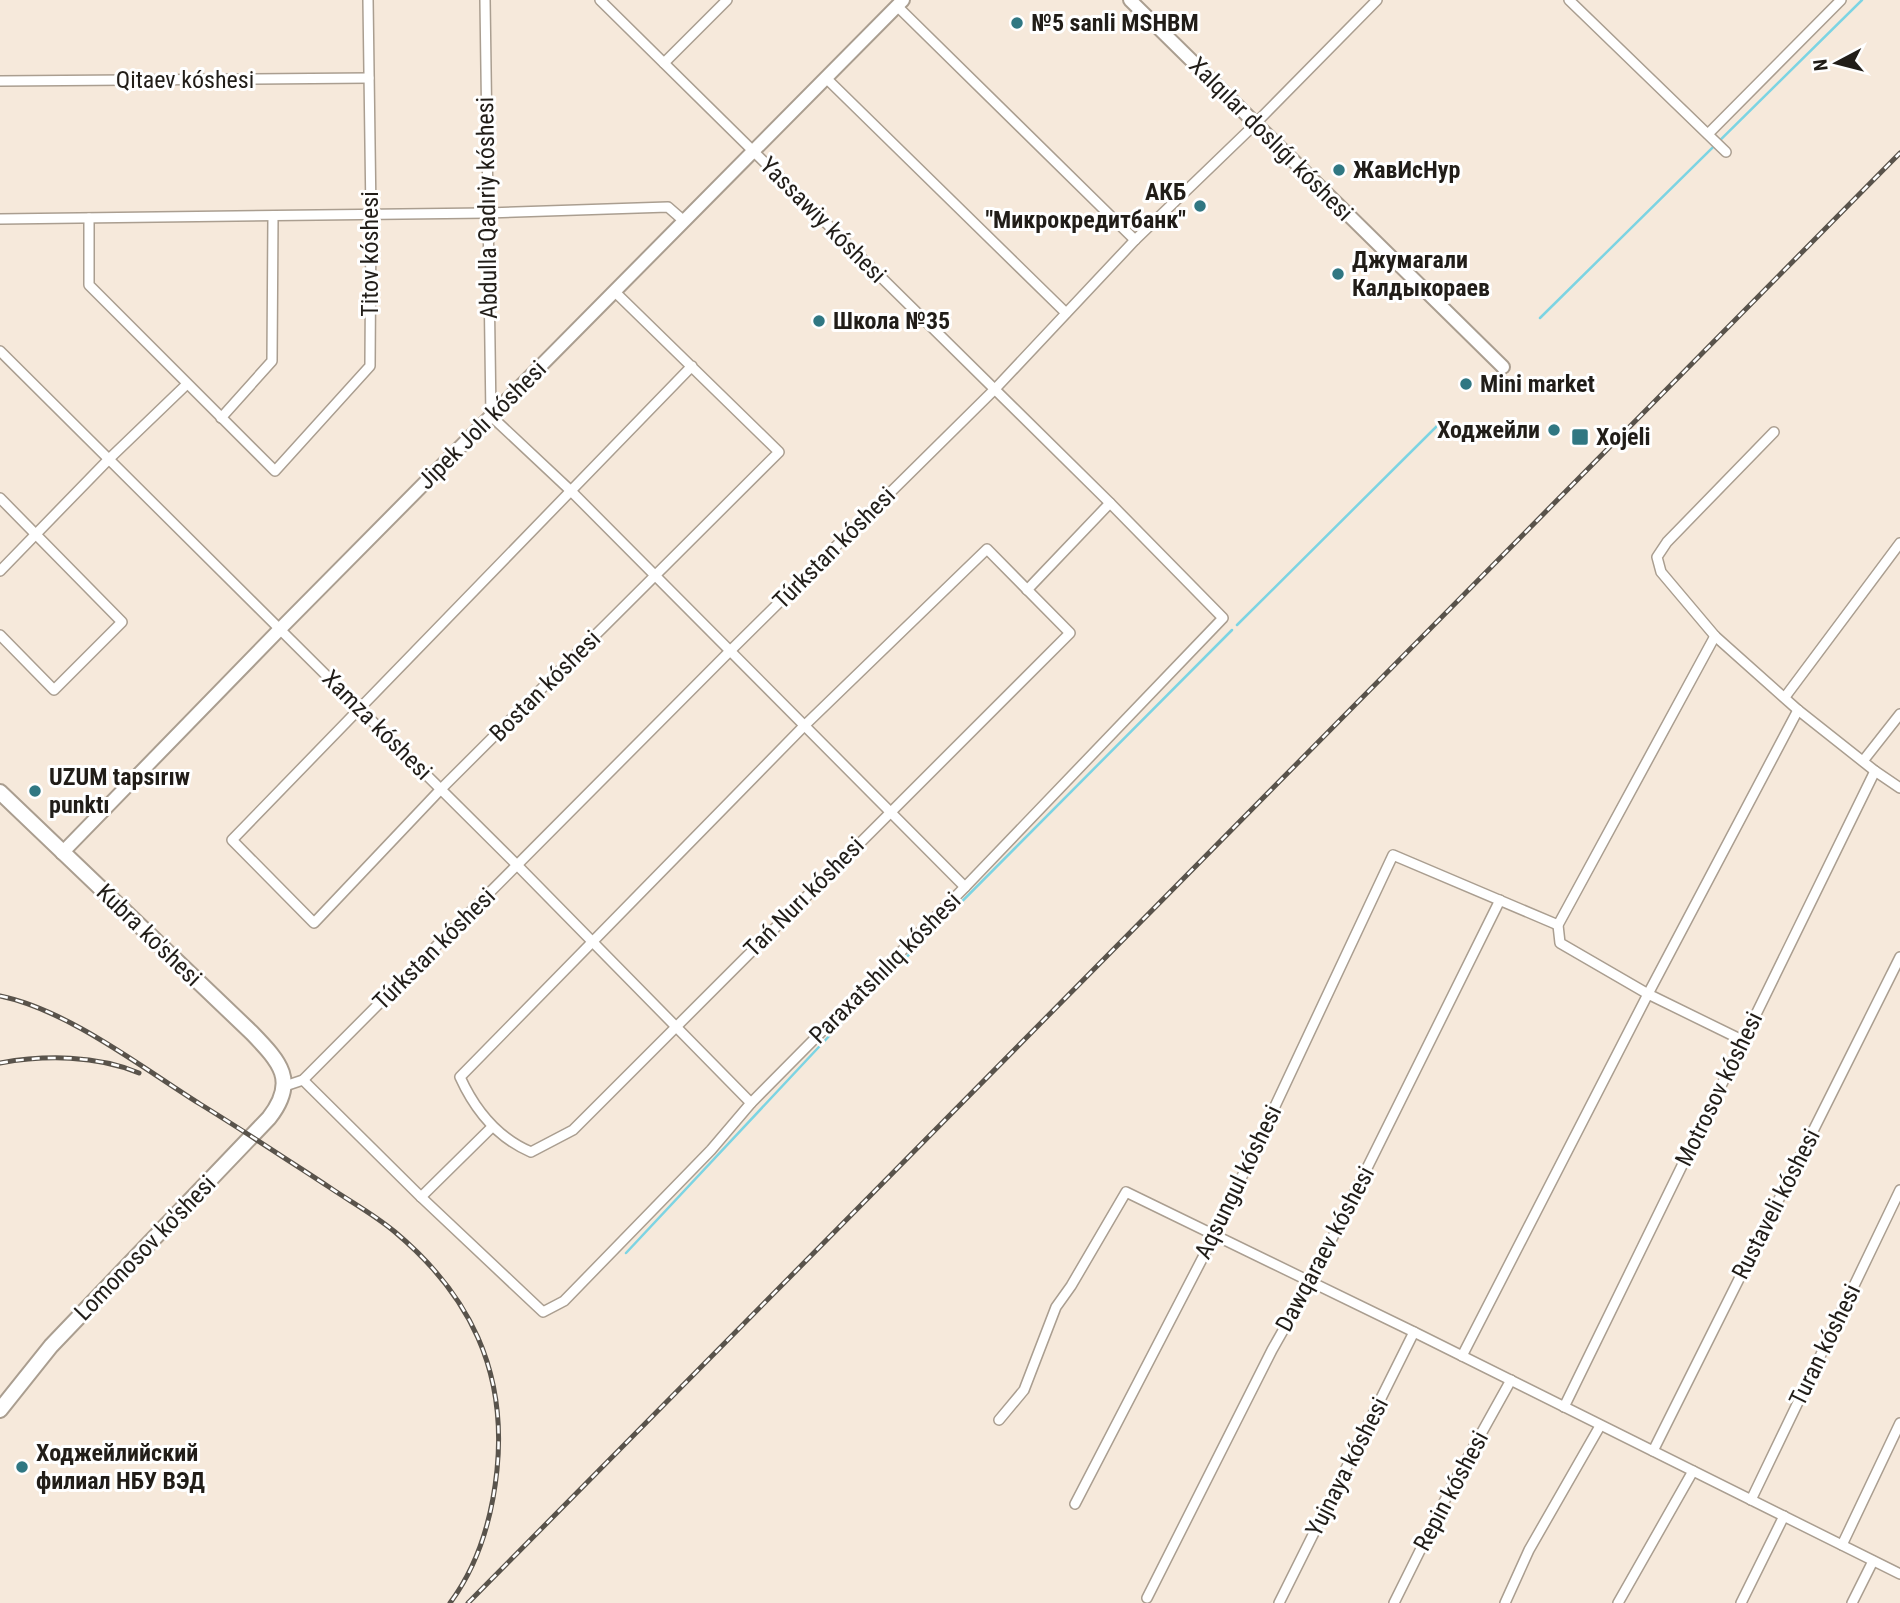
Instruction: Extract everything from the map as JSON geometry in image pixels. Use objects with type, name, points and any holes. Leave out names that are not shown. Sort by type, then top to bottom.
[{"type":"main road","name":"Kubra ko'shesi","points":[[0,792],[271,1053],[281,1070],[285,1086]]},
{"type":"main road","name":"Lomonosov ko'shesi","points":[[0,1410],[51,1346],[269,1118],[281,1103],[285,1086]]},
{"type":"street","name":"Titov kóshesi","points":[[221,418],[275,471],[370,366],[368,0]]},
{"type":"street","name":"Abdulla Qadıriy kóshesi","points":[[485,0],[491,416]]},
{"type":"street","name":"Yassawiy kóshesi","points":[[600,0],[1223,618]]},
{"type":"street","points":[[664,63],[727,0]]},
{"type":"street","name":"Xalqılar doslıǵı kóshesi","points":[[1130,0],[1503,367]]},
{"type":"street","name":"Túrkstan kóshesi","points":[[285,1086],[303,1080],[995,389],[1135,240],[1255,124],[1377,0]]},
{"type":"street","points":[[1569,0],[1726,152]]},
{"type":"street","points":[[1708,134],[1841,0]]},
{"type":"street","points":[[900,3],[1135,240]]},
{"type":"street","name":"Jipek Jolı kóshesi","points":[[62,853],[900,3]]},
{"type":"street","name":"Qitaev kóshesi","points":[[0,81],[369,78]]},
{"type":"street","points":[[826,78],[1066,313]]},
{"type":"street","points":[[0,219],[487,213],[668,207],[684,220]]},
{"type":"street","points":[[89,218],[89,285],[221,418],[272,361],[273,216]]},
{"type":"street","points":[[360,708],[692,366],[614,291]]},
{"type":"street","name":"Xamza kóshesi","points":[[0,351],[517,865],[751,1103]]},
{"type":"street","name":"Bostan kóshesi","points":[[360,708],[232,840],[314,923],[441,789],[779,452],[692,366]]},
{"type":"street","points":[[0,571],[109,459],[187,384]]},
{"type":"street","points":[[491,416],[571,491],[965,887]]},
{"type":"street","points":[[1774,432],[1667,542],[1657,557],[1661,572],[1715,636],[1798,710],[1900,788]]},
{"type":"street","points":[[0,498],[122,622],[54,690],[0,635]]},
{"type":"street","points":[[303,1080],[421,1197],[492,1127],[467,1093],[460,1077],[804,726],[987,549],[1027,590],[1110,503]]},
{"type":"street","points":[[1786,697],[1900,543]]},
{"type":"street","name":"Tań Nurı kóshesi","points":[[492,1127],[531,1153],[573,1130],[1070,633],[1027,590]]},
{"type":"street","name":"Paraxatshılıq kóshesi","points":[[421,1197],[543,1312],[565,1301],[711,1150],[751,1103],[965,887],[1223,618]]},
{"type":"street","points":[[1715,636],[1558,925],[1560,943],[1648,994],[1742,1040]]},
{"type":"street","points":[[1462,1356],[1798,710]]},
{"type":"street","points":[[1863,761],[1900,714]]},
{"type":"street","name":"Motrosov kóshesi","points":[[1564,1407],[1875,771]]},
{"type":"street","name":"Aqsungul kóshesi","points":[[1074,1504],[1215,1234],[1393,855],[1500,900]]},
{"type":"street","points":[[1500,900],[1558,925]]},
{"type":"street","name":"Dawqaraev kóshesi","points":[[1147,1598],[1272,1350],[1311,1281],[1500,900]]},
{"type":"street","name":"Rustaveli kóshesi","points":[[1653,1451],[1900,957]]},
{"type":"street","name":"Turan kóshesi","points":[[1751,1500],[1900,1190]]},
{"type":"street","points":[[999,1420],[1024,1390],[1056,1307],[1126,1192],[1415,1332],[1900,1574]]},
{"type":"street","name":"Yujnaya kóshesi","points":[[1279,1603],[1415,1332]]},
{"type":"street","name":"Repin kóshesi","points":[[1394,1603],[1452,1486],[1511,1380]]},
{"type":"street","points":[[1842,1545],[1900,1423]]},
{"type":"street","points":[[1505,1603],[1529,1550],[1600,1426]]},
{"type":"street","points":[[1618,1603],[1693,1471]]},
{"type":"street","points":[[1741,1603],[1784,1517]]},
{"type":"street","points":[[1852,1603],[1873,1561]]},
{"type":"waterway","points":[[1540,318],[1862,0]]},
{"type":"waterway","points":[[1237,625],[1440,423]]},
{"type":"waterway","points":[[626,1253],[846,1018],[1232,630]]},
{"type":"railway","points":[[468,1603],[1900,153]]},
{"type":"railway","points":[[0,996],[52,1014],[129,1057],[379,1220],[421,1256],[444,1282],[463,1309],[489,1368],[496,1400],[499,1434],[497,1470],[488,1523],[469,1573],[450,1603]]},
{"type":"railway","points":[[0,1063],[70,1058],[105,1063],[139,1073]]},
{"type":"place","name":"№5 sanli MSHBM","points":[[1017,23]]},
{"type":"place","name":"ЖавИсНур","points":[[1339,170]]},
{"type":"place","name":"АКБ \"Микрокредитбанк\"","points":[[1200,206]]},
{"type":"place","name":"Джумагали Калдыкораев","points":[[1338,274]]},
{"type":"place","name":"Школа №35","points":[[819,321]]},
{"type":"place","name":"Mini market","points":[[1466,384]]},
{"type":"place","name":"Ходжейли","points":[[1554,430]]},
{"type":"place","name":"Xojeli","points":[[1580,437]]},
{"type":"place","name":"UZUM tapsırıw punktı","points":[[35,791]]},
{"type":"place","name":"Ходжейлийский филиал НБУ ВЭД","points":[[22,1467]]}]
